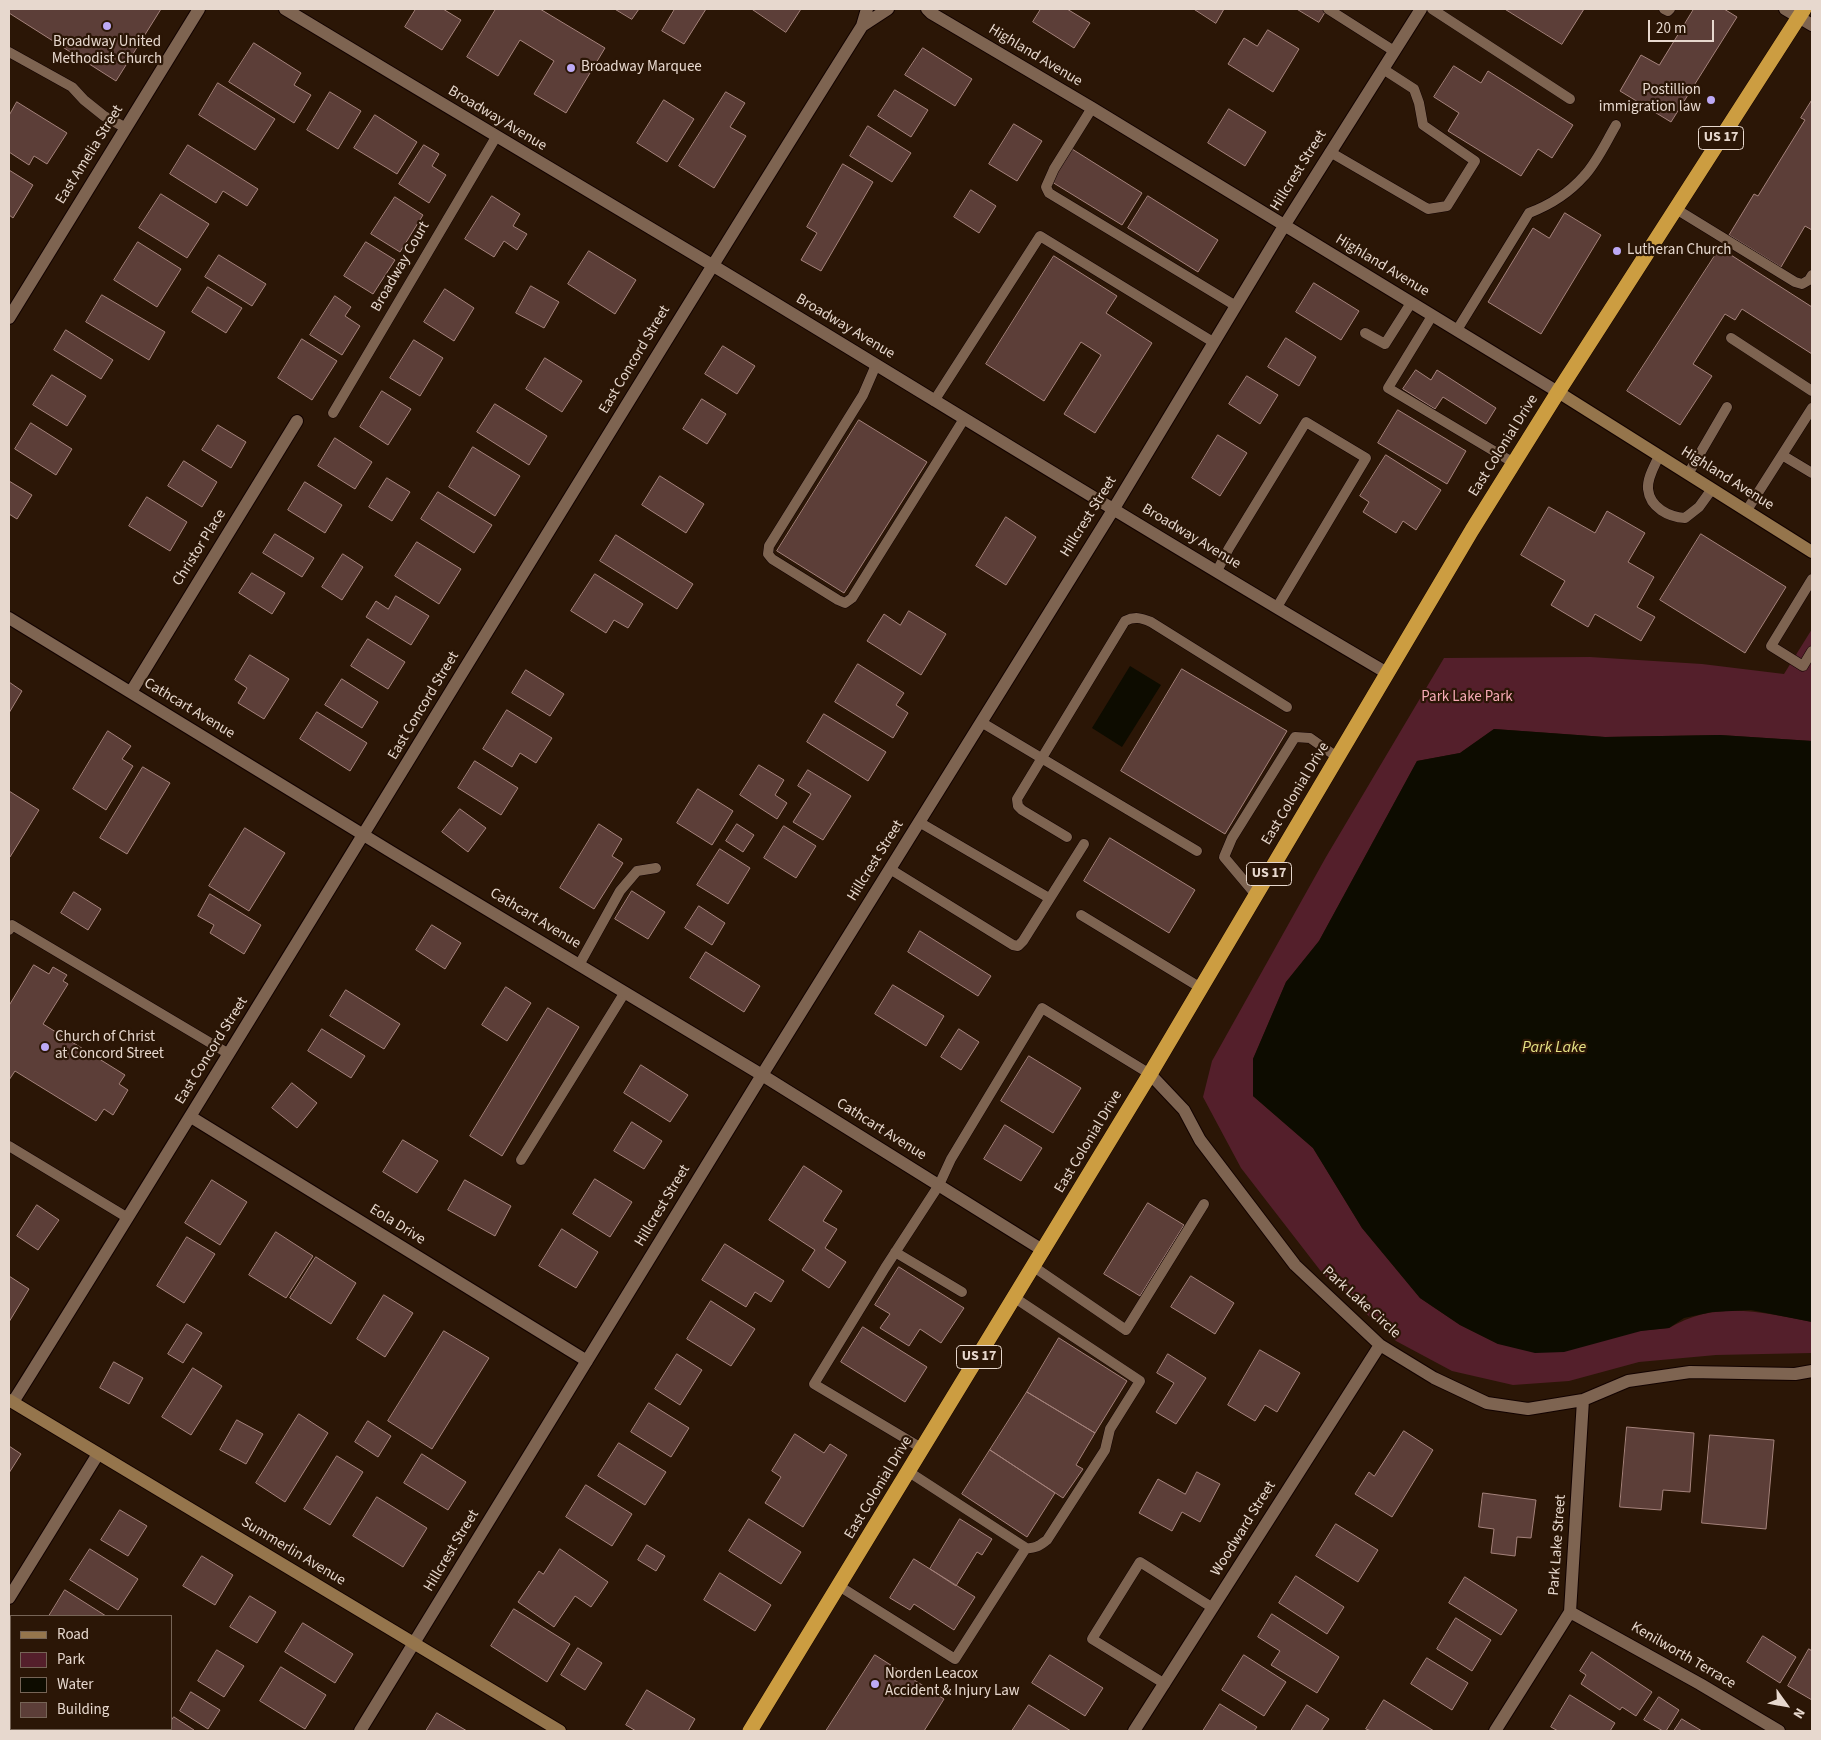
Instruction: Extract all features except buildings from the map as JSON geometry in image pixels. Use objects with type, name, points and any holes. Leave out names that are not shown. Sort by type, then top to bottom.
[{"type":"highway","name":"East Colonial Drive","points":[[750,1731],[1034,1268],[1387,673],[1514,463],[1801,13]]},
{"type":"street","name":"East Amelia Street","points":[[9,318],[199,9]]},
{"type":"street","name":"Broadway Avenue","points":[[286,9],[496,137],[712,265],[1113,510],[1387,673]]},
{"type":"street","name":"East Concord Street","points":[[11,1401],[191,1117],[712,265],[862,26],[867,9]]},
{"type":"street","name":"East Concord Street","points":[[862,26],[888,9]]},
{"type":"street","name":"Highland Avenue","points":[[915,9],[929,11],[1092,108],[1558,392],[1812,552]]},
{"type":"street","name":"Hillcrest Street","points":[[360,1731],[762,1075],[1113,510],[1284,226],[1421,9]]},
{"type":"street","points":[[1785,9],[1801,13],[1812,25]]},
{"type":"street","name":"Christor Place","points":[[131,692],[297,421]]},
{"type":"street","name":"Cathcart Avenue","points":[[9,618],[762,1075],[1044,1251]]},
{"type":"street","name":"Park Lake Circle","points":[[1150,1074],[1184,1110],[1200,1140],[1295,1265],[1380,1345],[1434,1378],[1487,1403],[1528,1409],[1583,1400],[1628,1381],[1690,1372],[1795,1374],[1812,1371]]},
{"type":"street","name":"Eola Drive","points":[[191,1117],[587,1361]]},
{"type":"street","name":"Woodward Street","points":[[1134,1731],[1380,1345]]},
{"type":"street","name":"Park Lake Street","points":[[1495,1731],[1570,1612],[1583,1400]]},
{"type":"street","name":"Summerlin Avenue","points":[[11,1401],[560,1731]]},
{"type":"street","points":[[9,1598],[98,1454]]},
{"type":"street","name":"Kenilworth Terrace","points":[[1570,1612],[1700,1684],[1779,1731]]},
{"type":"lane","points":[[1328,9],[1394,51]]},
{"type":"lane","points":[[1432,9],[1570,99]]},
{"type":"lane","points":[[1664,9],[1668,11],[1670,9]]},
{"type":"lane","points":[[9,52],[72,87],[84,100],[104,116],[126,128]]},
{"type":"lane","points":[[1330,152],[1428,209],[1447,206],[1475,161],[1423,125],[1414,89],[1383,69]]},
{"type":"lane","points":[[1092,108],[1054,169],[1046,187],[1049,193],[1236,306]]},
{"type":"lane","points":[[1457,330],[1529,213],[1548,205],[1568,191],[1585,175],[1616,126]]},
{"type":"lane","name":"Broadway Court","points":[[333,414],[496,137]]},
{"type":"lane","points":[[1676,209],[1795,282],[1802,284],[1809,280],[1812,275]]},
{"type":"lane","points":[[934,401],[1040,236],[1213,342]]},
{"type":"lane","points":[[1365,333],[1385,344],[1411,303]]},
{"type":"lane","points":[[1432,316],[1388,388],[1514,463]]},
{"type":"lane","points":[[1731,338],[1812,391]]},
{"type":"lane","points":[[876,365],[863,395],[769,546],[768,554],[772,559],[838,600],[846,602],[852,598],[964,419]]},
{"type":"lane","points":[[1688,474],[1727,407]]},
{"type":"lane","points":[[1747,510],[1812,408]]},
{"type":"lane","points":[[1217,571],[1306,422],[1366,458],[1277,607]]},
{"type":"lane","points":[[1782,455],[1812,473]]},
{"type":"lane","points":[[1659,456],[1650,476],[1648,488],[1652,500],[1658,508],[1676,518],[1685,518],[1699,508],[1712,489]]},
{"type":"lane","points":[[1812,579],[1771,646],[1803,666],[1812,651]]},
{"type":"lane","points":[[1068,837],[1022,810],[1018,806],[1017,799],[1125,621],[1132,618],[1140,618],[1151,622],[1287,707]]},
{"type":"lane","points":[[981,722],[1197,851]]},
{"type":"lane","points":[[1256,894],[1224,857],[1232,838],[1295,738],[1310,738],[1337,757]]},
{"type":"lane","points":[[919,822],[1050,898]]},
{"type":"lane","points":[[890,869],[1013,945],[1018,946],[1023,942],[1084,844]]},
{"type":"lane","points":[[579,965],[620,891],[637,872],[656,868]]},
{"type":"lane","points":[[1081,915],[1201,988]]},
{"type":"lane","points":[[9,930],[12,925],[229,1054]]},
{"type":"lane","points":[[521,1160],[625,992]]},
{"type":"lane","points":[[923,1448],[814,1384],[895,1252],[939,1185],[951,1159],[1042,1008],[1150,1074]]},
{"type":"lane","points":[[9,1146],[128,1218]]},
{"type":"lane","points":[[1034,1268],[1126,1330],[1204,1204]]},
{"type":"lane","points":[[895,1252],[962,1292]]},
{"type":"lane","points":[[908,1472],[1026,1548],[1032,1549],[1047,1540],[1106,1450],[1110,1429],[1140,1381],[1015,1298]]},
{"type":"lane","points":[[839,1586],[955,1659],[1026,1548]]},
{"type":"lane","points":[[1165,1684],[1092,1639],[1140,1562],[1213,1608]]},
{"type":"green space","name":"Park Lake Park","points":[[1812,629],[1812,741],[1720,735],[1605,737],[1494,729],[1460,753],[1417,761],[1319,941],[1286,982],[1253,1059],[1253,1096],[1313,1148],[1362,1228],[1420,1298],[1460,1325],[1498,1344],[1669,1328],[1686,1319],[1722,1311],[1757,1312],[1812,1322],[1812,1353],[1716,1355],[1639,1362],[1569,1381],[1513,1385],[1452,1371],[1396,1341],[1323,1274],[1241,1168],[1203,1097],[1212,1061],[1326,857],[1444,658],[1590,657],[1702,664],[1784,674]]},
{"type":"water","points":[[1130,666],[1161,685],[1122,747],[1092,728]]},
{"type":"water","name":"Park Lake","points":[[1494,729],[1605,737],[1720,735],[1812,741],[1812,1322],[1751,1310],[1712,1312],[1684,1318],[1669,1328],[1641,1331],[1564,1352],[1535,1353],[1498,1344],[1460,1325],[1420,1298],[1362,1228],[1313,1148],[1253,1096],[1253,1059],[1286,982],[1319,941],[1417,761],[1460,753]]},
{"type":"place","name":"Broadway United Methodist Church","points":[[107,26]]},
{"type":"place","name":"Broadway Marquee","points":[[571,68]]},
{"type":"place","name":"Postillion immigration law","points":[[1711,100]]},
{"type":"place","name":"Lutheran Church","points":[[1617,251]]},
{"type":"place","name":"Church of Christ at Concord Street","points":[[45,1047]]},
{"type":"place","name":"Norden Leacox Accident & Injury Law","points":[[875,1684]]}]
